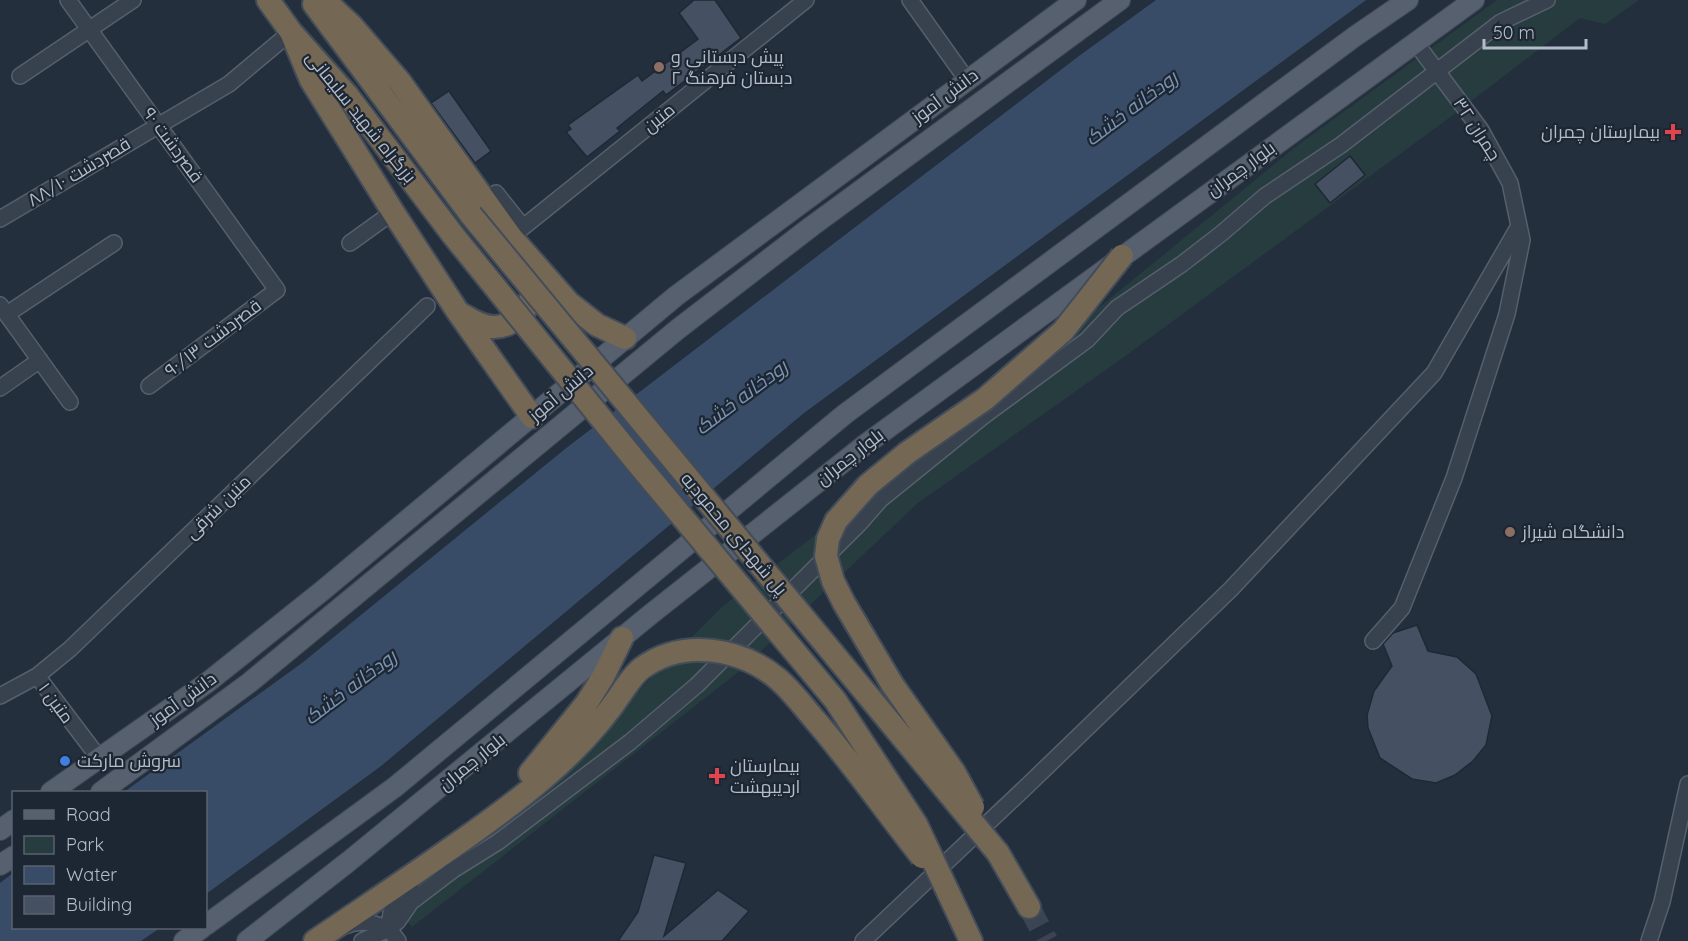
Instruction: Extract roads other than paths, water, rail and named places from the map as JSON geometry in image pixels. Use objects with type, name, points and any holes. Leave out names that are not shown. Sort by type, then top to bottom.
[{"type":"highway","name":"بزرگراه شهید سلیمانی","points":[[268,0],[291,32],[347,95],[453,235]]},
{"type":"highway","name":"بزرگراه شهید سلیمانی","points":[[310,0],[471,215]]},
{"type":"highway","points":[[324,0],[351,25],[400,82],[569,303],[597,325],[625,338]]},
{"type":"highway","points":[[291,32],[311,80],[393,212],[458,312],[532,417]]},
{"type":"highway","name":"پل شهدای محمودیه","points":[[471,215],[998,853]]},
{"type":"highway","name":"پل شهدای محمودیه","points":[[453,235],[627,450],[835,700],[916,824],[948,892]]},
{"type":"highway","points":[[458,312],[478,324],[492,327],[506,326],[525,313],[530,301],[533,278],[519,239]]},
{"type":"highway","points":[[1029,907],[954,772],[892,684],[844,603],[833,581],[826,556],[828,539],[836,521],[868,485],[907,453],[985,399],[1063,331],[1122,256]]},
{"type":"highway","points":[[497,815],[586,704],[603,677],[622,638]]},
{"type":"highway","points":[[317,941],[470,836],[526,793],[574,749],[610,710],[640,669],[664,657],[694,650],[726,652],[755,663],[778,679],[795,696],[837,745],[948,892],[971,941]]},
{"type":"main road","name":"دانش آموز","points":[[52,791],[208,682],[322,591],[693,284],[1076,0]]},
{"type":"main road","name":"دانش آموز","points":[[102,791],[249,683],[678,329],[840,205],[1120,0]]},
{"type":"main road","name":"بلوار چمران","points":[[207,924],[395,787],[845,414],[1335,51],[1408,0]]},
{"type":"main road","name":"بلوار چمران","points":[[247,941],[374,842],[622,638],[866,444],[1474,0]]},
{"type":"main road","name":"بلوار چمران","points":[[184,941],[200,929]]},
{"type":"street","name":"۹۰ قصردشت","points":[[68,0],[278,290]]},
{"type":"street","points":[[20,76],[134,0]]},
{"type":"street","name":"متین","points":[[519,239],[806,0]]},
{"type":"street","points":[[910,0],[967,80]]},
{"type":"street","points":[[394,935],[398,921],[411,902],[453,870],[498,842],[630,742],[697,685],[889,493],[985,415],[1087,340],[1117,308],[1182,264],[1265,195],[1341,145],[1438,72],[1468,45],[1501,22],[1547,0]]},
{"type":"street","name":"۸۸/۱۰ قصردشت","points":[[0,219],[229,84],[291,32]]},
{"type":"street","name":"۳۲ چمران","points":[[1373,641],[1402,608],[1454,478],[1507,314],[1522,240],[1510,183],[1481,130],[1415,42]]},
{"type":"street","points":[[496,193],[519,239]]},
{"type":"street","points":[[350,243],[393,212]]},
{"type":"street","points":[[863,941],[1231,589],[1434,373],[1519,226]]},
{"type":"street","points":[[70,402],[3,310],[114,243]]},
{"type":"street","name":"۹۰/۱۳ قصردشت","points":[[149,387],[278,290]]},
{"type":"street","name":"متین شرقی","points":[[0,696],[37,676],[70,649],[427,306]]},
{"type":"street","points":[[0,388],[40,360]]},
{"type":"street","name":"متین ۱","points":[[37,676],[99,758]]},
{"type":"street","points":[[1649,941],[1662,902],[1688,784]]},
{"type":"street","points":[[394,935],[390,912],[399,896],[470,836]]},
{"type":"street","points":[[317,941],[357,922],[374,923],[394,935]]},
{"type":"street","points":[[362,941],[394,935]]},
{"type":"water","name":"رودخانه خشک","points":[[1156,0],[1366,0],[804,413],[381,766],[207,893],[207,791],[125,791],[302,663],[565,449],[1079,56]]},
{"type":"water","points":[[12,874],[12,929],[159,929],[141,941],[0,941],[0,883]]},
{"type":"tunnel","points":[[1029,907],[1047,941]]},
{"type":"place","name":"پیش دبستانی و دبستان فرهنگ ۲","points":[[659,67]]},
{"type":"place","name":"بیمارستان چمران","points":[[1673,132]]},
{"type":"place","name":"دانشگاه شیراز","points":[[1510,532]]},
{"type":"place","name":"سروش مارکت","points":[[65,761]]},
{"type":"place","name":"بیمارستان اردیبهشت","points":[[717,776]]}]
